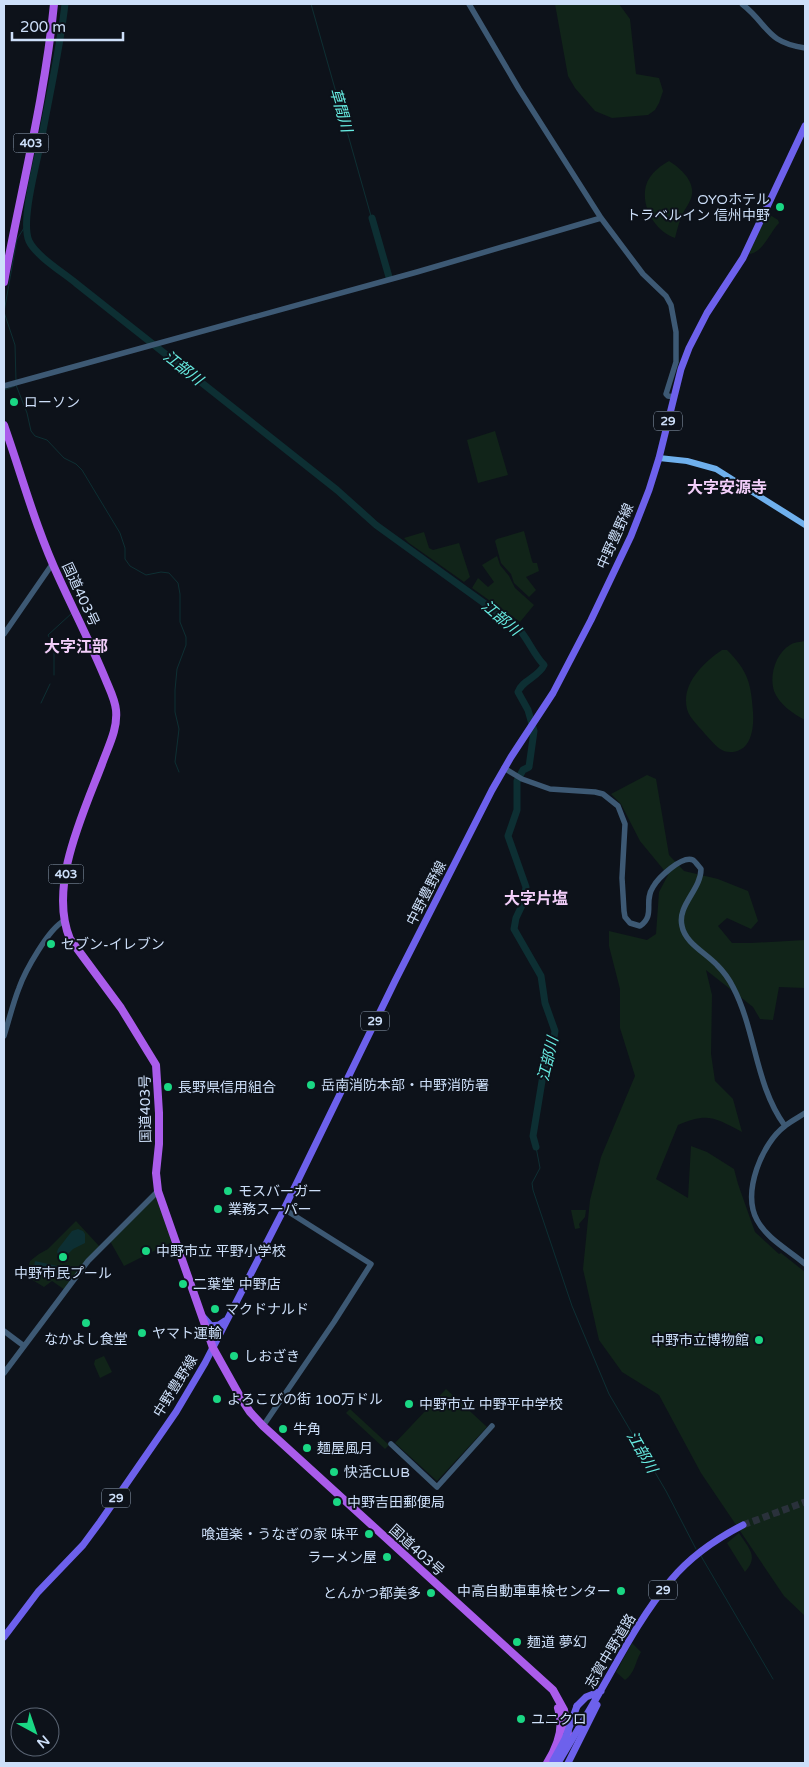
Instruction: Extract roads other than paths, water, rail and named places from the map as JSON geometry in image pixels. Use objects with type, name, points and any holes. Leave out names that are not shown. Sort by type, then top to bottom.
[{"type":"highway","name":"403","points":[[4,282],[52,32],[54,4]]},
{"type":"highway","name":"国道403号","points":[[4,425],[53,563],[99,663],[115,704],[115,729],[66,865],[64,921],[70,939],[121,1008],[156,1065],[159,1112],[156,1173],[158,1191],[213,1348],[242,1400],[263,1426],[553,1690],[566,1716],[568,1740],[562,1763]]},
{"type":"highway","name":"国道403号","points":[[536,1675],[552,1695],[559,1712],[561,1724],[552,1763]]},
{"type":"highway","points":[[558,1740],[568,1740]]},
{"type":"main road","name":"中野豊野線","points":[[4,1636],[38,1592],[83,1544],[100,1522],[176,1412],[213,1348],[284,1209],[320,1131],[395,981],[504,768],[553,693],[573,657],[631,536],[659,458],[674,397],[689,348],[707,313],[743,258],[805,126]]},
{"type":"main road","points":[[659,458],[687,461],[716,469],[805,525]]},
{"type":"main road","points":[[203,1317],[209,1325],[214,1326],[227,1319]]},
{"type":"main road","name":"志賀中野道路","points":[[552,1763],[588,1718],[601,1691],[646,1616],[672,1579],[705,1548],[743,1525]]},
{"type":"main road","name":"29","points":[[568,1763],[588,1718],[608,1680]]},
{"type":"main road","name":"29","points":[[552,1763],[565,1739],[577,1706],[586,1697],[601,1691]]},
{"type":"street","points":[[469,4],[519,89],[601,218],[643,274],[666,296],[671,305],[676,332],[676,362],[666,394],[674,397]]},
{"type":"street","points":[[742,4],[774,38],[787,45],[805,48]]},
{"type":"street","points":[[4,386],[418,272],[601,218]]},
{"type":"street","points":[[4,634],[53,563]]},
{"type":"street","points":[[504,768],[522,779],[550,789],[603,794],[618,806],[625,824],[622,886],[625,915],[630,924],[637,926],[645,922],[649,917],[648,898],[653,887],[679,861],[693,860],[701,869],[699,881],[682,914],[681,924],[684,932],[698,948],[717,964],[733,988],[751,1034],[774,1112],[785,1126]]},
{"type":"street","points":[[4,1036],[24,977],[45,941],[60,923],[64,921]]},
{"type":"street","points":[[805,1113],[785,1126],[770,1143],[760,1162],[751,1192],[751,1203],[757,1220],[770,1236],[805,1264]]},
{"type":"street","points":[[4,1373],[88,1261],[158,1191]]},
{"type":"street","points":[[263,1426],[371,1264],[284,1209]]},
{"type":"street","points":[[4,1331],[24,1346]]},
{"type":"street","points":[[391,1444],[437,1487],[492,1426]]},
{"type":"waterway","name":"江部川","points":[[65,4],[55,70],[28,205],[27,232],[33,247],[71,280],[337,490],[376,525],[517,627],[544,665],[538,673],[523,684],[518,692],[528,710],[534,731],[529,767],[523,770],[517,781],[517,810],[508,836],[526,887],[524,901],[516,918],[514,929],[541,976],[545,1003],[555,1031],[548,1048],[533,1136],[536,1147]]},
{"type":"waterway","name":"草間川","points":[[311,4],[371,216]]},
{"type":"waterway","name":"草間川","points":[[372,218],[389,277]]},
{"type":"waterway","points":[[16,381],[15,345],[4,312],[17,239],[26,225]]},
{"type":"waterway","points":[[16,385],[27,413],[31,431],[35,436],[47,440],[64,458],[76,464],[82,470],[120,533],[125,548],[125,559],[130,566],[146,575],[161,572],[169,573],[178,583],[180,622],[186,637],[186,645],[177,669],[175,690],[175,712],[179,729],[175,762],[179,772]]},
{"type":"waterway","points":[[4,390],[15,386]]},
{"type":"waterway","points":[[54,675],[54,646],[48,635],[72,613]]},
{"type":"waterway","points":[[41,703],[50,684]]},
{"type":"waterway","name":"江部川","points":[[536,1147],[540,1168],[532,1183],[533,1190],[572,1306],[609,1394],[666,1491],[696,1549]]},
{"type":"waterway","name":"江部川","points":[[701,1556],[773,1679]]},
{"type":"tunnel","points":[[743,1525],[805,1502]]},
{"type":"place","name":"OYOホテル トラベルイン 信州中野","points":[[780,207]]},
{"type":"place","name":"ローソン","points":[[14,402]]},
{"type":"place","name":"セブン-イレブン","points":[[51,944]]},
{"type":"place","name":"岳南消防本部・中野消防署","points":[[311,1085]]},
{"type":"place","name":"長野県信用組合","points":[[168,1087]]},
{"type":"place","name":"モスバーガー","points":[[228,1191]]},
{"type":"place","name":"業務スーパー","points":[[218,1209]]},
{"type":"place","name":"中野市立 平野小学校","points":[[146,1251]]},
{"type":"place","name":"中野市民プール","points":[[63,1257]]},
{"type":"place","name":"二葉堂 中野店","points":[[183,1284]]},
{"type":"place","name":"マクドナルド","points":[[215,1309]]},
{"type":"place","name":"なかよし食堂","points":[[86,1323]]},
{"type":"place","name":"ヤマト運輸","points":[[142,1333]]},
{"type":"place","name":"中野市立博物館","points":[[759,1340]]},
{"type":"place","name":"しおざき","points":[[234,1356]]},
{"type":"place","name":"よろこびの街 100万ドル","points":[[217,1399]]},
{"type":"place","name":"中野市立 中野平中学校","points":[[409,1404]]},
{"type":"place","name":"牛角","points":[[283,1429]]},
{"type":"place","name":"麺屋風月","points":[[307,1448]]},
{"type":"place","name":"快活CLUB","points":[[334,1472]]},
{"type":"place","name":"中野吉田郵便局","points":[[337,1502]]},
{"type":"place","name":"喰道楽・うなぎの家 味平","points":[[369,1534]]},
{"type":"place","name":"ラーメン屋","points":[[387,1557]]},
{"type":"place","name":"中高自動車車検センター","points":[[621,1591]]},
{"type":"place","name":"とんかつ都美多","points":[[431,1593]]},
{"type":"place","name":"麺道 夢幻","points":[[517,1642]]},
{"type":"place","name":"ユニクロ","points":[[521,1719]]},
{"type":"district","name":"大字安源寺","points":[[727,487]]},
{"type":"district","name":"大字江部","points":[[76,646]]},
{"type":"district","name":"大字片塩","points":[[536,898]]}]
